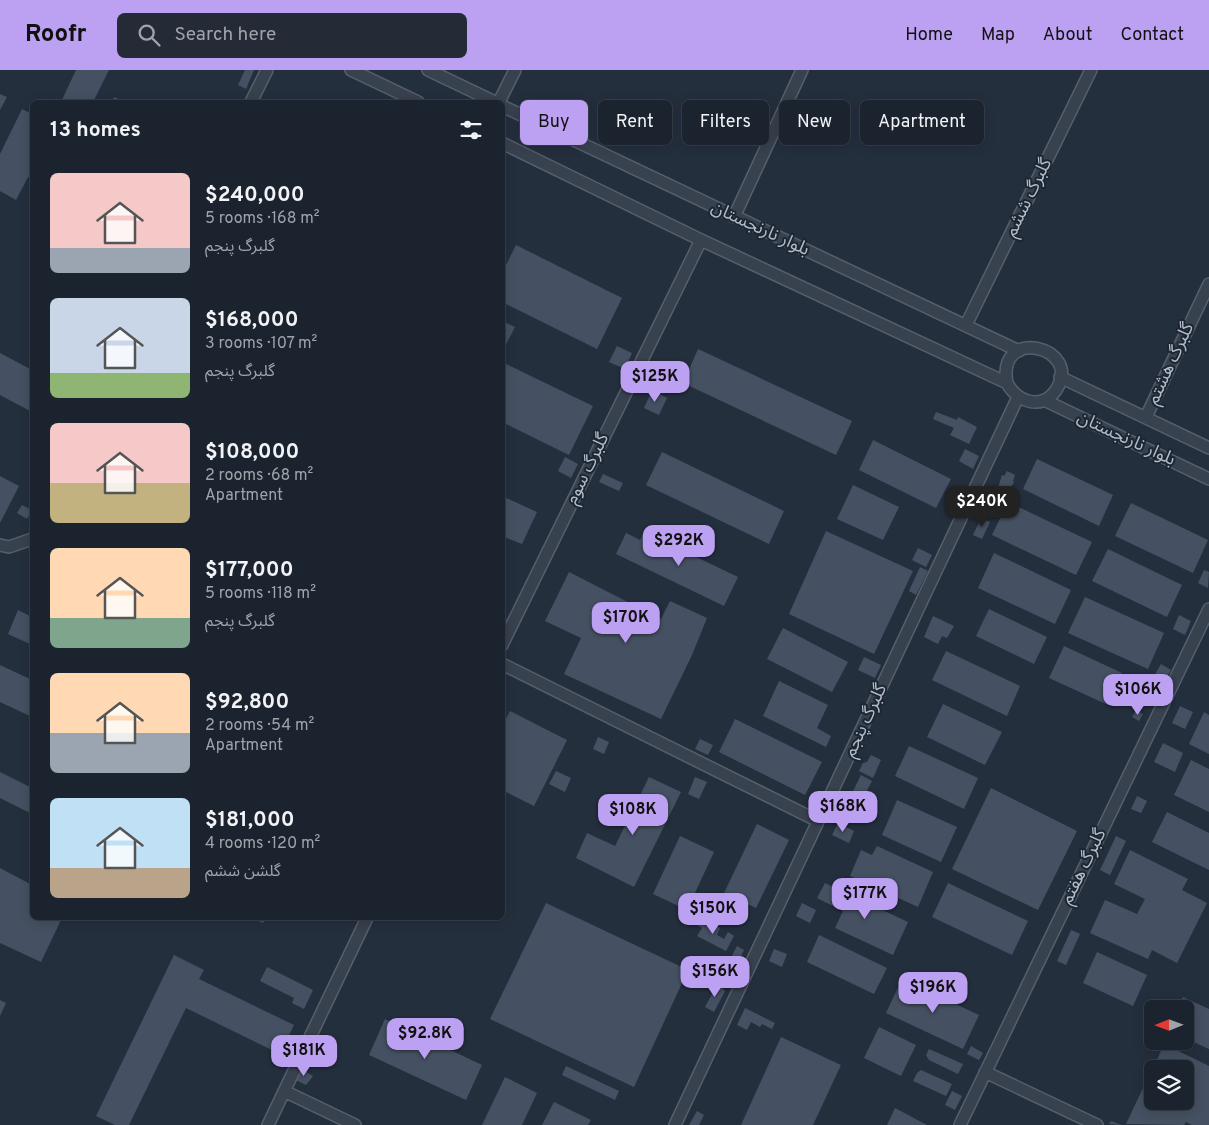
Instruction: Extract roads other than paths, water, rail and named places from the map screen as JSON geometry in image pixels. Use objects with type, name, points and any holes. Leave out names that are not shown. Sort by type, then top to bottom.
[{"type":"street","points":[[252,100],[267,70]]},
{"type":"street","points":[[351,70],[414,100]]},
{"type":"street","points":[[428,70],[491,100]]},
{"type":"street","points":[[500,100],[515,70]]},
{"type":"street","points":[[734,217],[802,70]]},
{"type":"street","name":"گلبرگ ششم","points":[[966,325],[1091,70]]},
{"type":"street","name":"بلوار نارنجستان","points":[[505,107],[1019,351]]},
{"type":"street","name":"بلوار نارنجستان","points":[[505,144],[701,240],[1007,383],[1011,391],[1018,398],[1035,402],[1044,400],[1209,478]]},
{"type":"street","name":"گلبرگ سوم","points":[[505,639],[701,240]]},
{"type":"street","name":"گلبرگ هشتم","points":[[1146,417],[1209,284]]},
{"type":"street","points":[[1007,383],[1006,368],[1009,361],[1019,351],[1036,347],[1044,349],[1051,354],[1060,368],[1060,377],[1055,391],[1044,400]]},
{"type":"street","name":"بلوار نارنجستان","points":[[1060,377],[1209,448]]},
{"type":"street","name":"گلبرگ پنجم","points":[[676,1125],[1018,398]]},
{"type":"street","points":[[4,546],[30,540]]},
{"type":"street","name":"گلبرگ هفتم","points":[[960,1125],[1209,608]]},
{"type":"street","points":[[505,665],[818,821]]},
{"type":"street","points":[[268,1125],[366,920]]},
{"type":"street","points":[[985,1072],[1097,1125]]},
{"type":"street","points":[[284,1090],[355,1125]]}]
